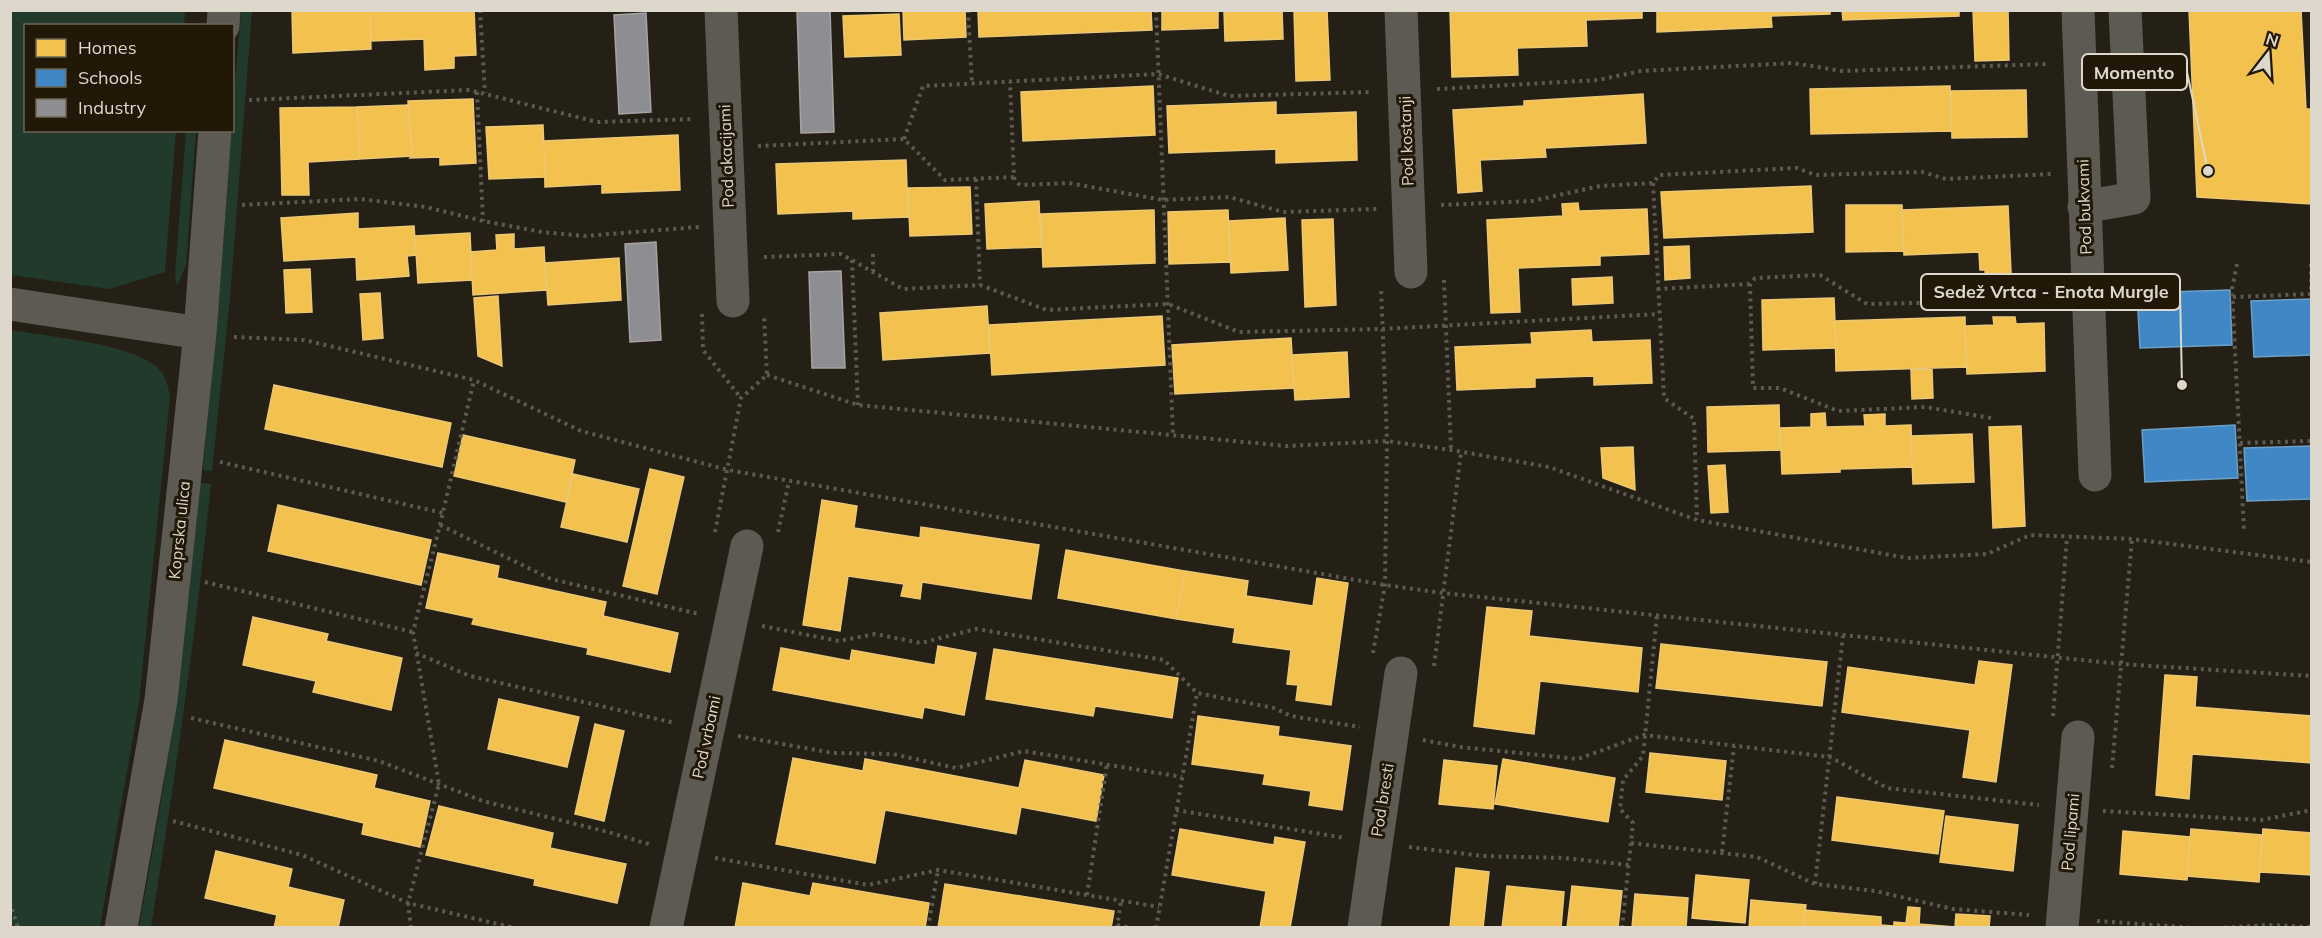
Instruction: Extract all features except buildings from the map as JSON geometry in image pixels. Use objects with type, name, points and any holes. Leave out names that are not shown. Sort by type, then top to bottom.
[{"type":"street","name":"Pod akacijami","points":[[721,10],[733,301]]},
{"type":"street","name":"Pod kostanji","points":[[1401,10],[1389,91],[1393,208],[1412,272]]},
{"type":"street","name":"Pod bukvami","points":[[2078,10],[2095,475]]},
{"type":"street","points":[[2084,207],[2134,198],[2125,10]]},
{"type":"street","name":"Koprska ulica","points":[[122,927],[160,700],[200,333],[215,132]]},
{"type":"street","points":[[10,304],[200,333]]},
{"type":"street","name":"Pod vrbami","points":[[666,927],[723,733],[731,620],[747,546]]},
{"type":"street","name":"Pod bresti","points":[[1364,927],[1375,843],[1377,731],[1401,673]]},
{"type":"street","name":"Pod lipami","points":[[2062,923],[2078,737]]},
{"type":"path","points":[[480,10],[485,93]]},
{"type":"path","points":[[968,10],[972,84]]},
{"type":"path","points":[[1156,10],[1173,435]]},
{"type":"path","points":[[903,139],[923,86],[1158,74],[1229,96],[1389,91],[1598,80],[1641,72],[1793,63],[1842,71],[2047,64]]},
{"type":"path","points":[[1372,80],[1389,91]]},
{"type":"path","points":[[1010,82],[1014,177],[1020,185],[1069,183],[1163,200],[1229,197],[1283,212],[1532,201],[1600,186],[1653,183]]},
{"type":"path","points":[[249,100],[469,90],[597,122],[725,133],[903,139],[945,180],[1014,177]]},
{"type":"path","points":[[1373,104],[1389,91]]},
{"type":"path","points":[[477,92],[483,222]]},
{"type":"path","points":[[1697,520],[1694,419],[1664,398],[1653,183],[1659,175],[1797,168],[1815,175],[1922,172],[1946,179],[2052,174]]},
{"type":"path","points":[[976,179],[980,285]]},
{"type":"path","points":[[1377,197],[1393,208]]},
{"type":"path","points":[[241,205],[360,199],[426,207],[483,222],[542,232],[584,236],[729,225]]},
{"type":"path","points":[[1378,219],[1393,208]]},
{"type":"path","points":[[731,258],[841,254],[903,289],[980,285],[1047,310],[1168,304],[1239,332],[1382,329],[1659,314]]},
{"type":"path","points":[[873,255],[873,272]]},
{"type":"path","points":[[852,260],[858,405]]},
{"type":"path","points":[[2237,264],[2233,278],[2233,297],[2244,531]]},
{"type":"path","points":[[2233,297],[2311,294],[2310,264]]},
{"type":"path","points":[[1991,418],[1925,407],[1838,411],[1780,388],[1753,388],[1750,284],[1755,278],[1821,275],[1867,304],[2057,300]]},
{"type":"path","points":[[1380,283],[1387,441],[1385,585],[1371,669],[1433,676],[1461,453]]},
{"type":"path","points":[[1657,289],[1750,284]]},
{"type":"path","points":[[200,333],[304,340],[474,380],[581,431],[728,470],[1385,585],[2120,664],[2312,676]]},
{"type":"path","points":[[767,375],[858,405],[1286,446],[1387,441],[1549,467],[1697,520],[1907,558],[1987,554],[2030,535],[2132,539],[2312,562]]},
{"type":"path","points":[[411,927],[408,903],[439,784],[413,632],[474,380]]},
{"type":"path","points":[[2240,443],[2312,441]]},
{"type":"path","points":[[220,461],[443,513]]},
{"type":"path","points":[[440,525],[551,579],[731,620],[839,641],[875,634],[921,643],[976,629],[1164,660],[1197,693],[1274,708],[1291,716],[1460,747],[1578,759],[1644,735],[1830,757],[1887,788],[2072,808],[2260,820],[2312,810]]},
{"type":"path","points":[[2111,776],[2132,539]]},
{"type":"path","points":[[205,582],[413,632]]},
{"type":"path","points":[[1622,927],[1633,823],[1620,809],[1623,780],[1642,756],[1657,615]]},
{"type":"path","points":[[1815,884],[1843,636]]},
{"type":"path","points":[[416,653],[470,676],[723,733],[833,753],[893,754],[956,768],[1024,751],[1182,777]]},
{"type":"path","points":[[1156,927],[1197,693]]},
{"type":"path","points":[[1722,852],[1734,746]]},
{"type":"path","points":[[1087,895],[1107,764]]},
{"type":"path","points":[[2107,822],[2109,800]]},
{"type":"path","points":[[1176,810],[1375,843],[1483,856],[1564,858],[1629,866]]},
{"type":"path","points":[[172,820],[302,855],[408,903],[515,927]]},
{"type":"path","points":[[1631,843],[1757,857],[1815,884],[1875,891],[1953,909],[2062,923],[2097,921],[2194,927]]},
{"type":"path","points":[[928,927],[938,870]]},
{"type":"path","points":[[1121,901],[1117,926],[1131,927]]},
{"type":"path","points":[[10,902],[18,927]]},
{"type":"path","points":[[2097,927],[2098,910]]},
{"type":"path","points":[[2217,927],[2269,925],[2312,927]]},
{"type":"green space","points":[[11,10],[185,11],[184,24],[24,24],[24,132],[176,132],[165,272],[109,289],[11,275]]},
{"type":"green space","points":[[241,11],[252,11],[230,298],[212,471],[203,470],[231,132],[234,132],[234,96]]},
{"type":"green space","points":[[186,132],[196,132],[186,265],[177,286],[175,275]]},
{"type":"green space","points":[[10,330],[88,342],[130,353],[146,360],[161,371],[170,397],[139,702],[100,927],[11,927]]},
{"type":"green space","points":[[200,483],[211,484],[184,706],[151,927],[139,928],[171,735]]},
{"type":"place","name":"Momento","points":[[2208,171]]},
{"type":"place","name":"Sedež Vrtca - Enota Murgle","points":[[2182,385]]}]
